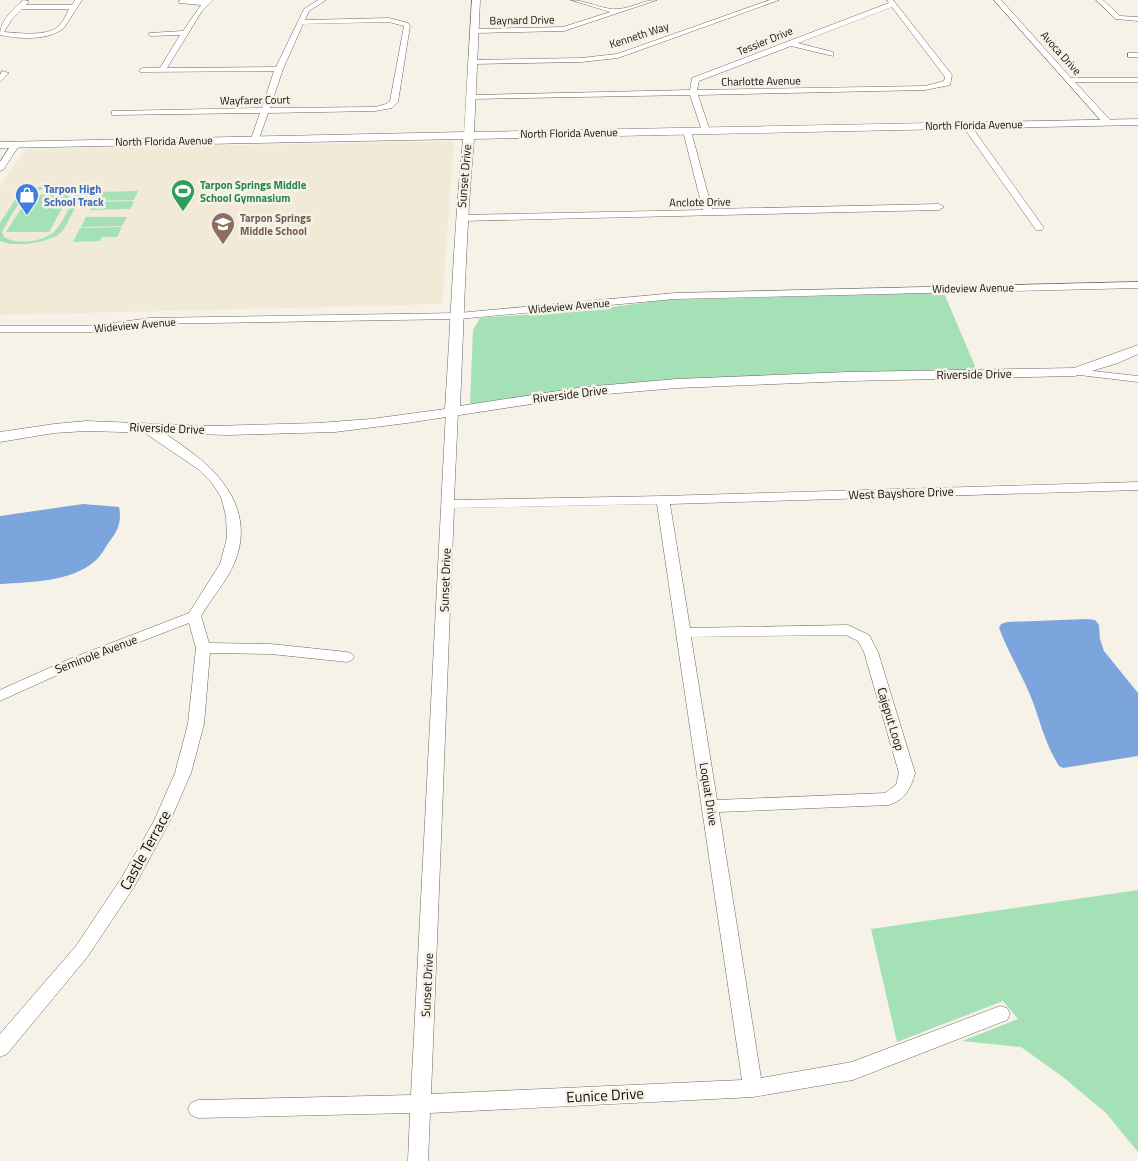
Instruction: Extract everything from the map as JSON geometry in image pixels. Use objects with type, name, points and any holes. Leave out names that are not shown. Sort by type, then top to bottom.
[{"type":"street","points":[[27,0],[9,18],[0,33],[36,34],[56,32],[64,23],[72,7],[79,0]]},
{"type":"street","points":[[255,139],[279,69],[300,22],[306,10],[323,0]]},
{"type":"street","name":"Sunset Drive","points":[[418,1161],[461,218],[472,98],[476,0]]},
{"type":"street","points":[[574,0],[618,12]]},
{"type":"street","name":"Baynard Drive","points":[[476,32],[564,29],[654,0]]},
{"type":"street","name":"Kenneth Way","points":[[474,62],[581,60],[618,56],[776,0]]},
{"type":"street","name":"Avoca Drive","points":[[997,0],[1108,122]]},
{"type":"street","points":[[1099,0],[1118,18],[1138,19]]},
{"type":"street","points":[[181,2],[208,2]]},
{"type":"street","points":[[162,70],[183,34],[208,2]]},
{"type":"street","name":"Tessier Drive","points":[[694,93],[695,80],[892,2]]},
{"type":"street","name":"Charlotte Avenue","points":[[472,98],[925,88],[947,83],[949,77],[892,2]]},
{"type":"street","points":[[21,7],[72,7]]},
{"type":"street","name":"Wayfarer Court","points":[[115,113],[375,109],[389,106],[394,102],[406,24],[389,20],[300,22]]},
{"type":"street","points":[[151,34],[183,34]]},
{"type":"street","points":[[790,43],[830,54]]},
{"type":"street","points":[[143,70],[279,69]]},
{"type":"street","points":[[1071,80],[1138,80]]},
{"type":"street","points":[[694,93],[706,131]]},
{"type":"street","name":"North Florida Avenue","points":[[0,145],[1138,122]]},
{"type":"street","points":[[966,125],[1039,228]]},
{"type":"street","points":[[687,131],[708,213]]},
{"type":"street","points":[[0,168],[16,144]]},
{"type":"street","name":"Anclote Drive","points":[[461,218],[939,208]]},
{"type":"street","name":"Wideview Avenue","points":[[0,329],[91,329],[150,321],[458,316],[675,296],[1138,285]]},
{"type":"street","name":"Riverside Drive","points":[[0,437],[67,427],[222,430],[309,429],[370,424],[542,396],[630,387],[756,380],[1076,372],[1138,349]]},
{"type":"street","points":[[1076,372],[1138,379]]},
{"type":"street","points":[[146,428],[187,455],[218,481],[229,500],[233,528],[230,555],[227,564],[194,616]]},
{"type":"street","name":"West Bayshore Drive","points":[[448,504],[663,500],[1138,486]]},
{"type":"street","name":"Loquat Drive","points":[[663,500],[753,1088]]},
{"type":"street","name":"Castle Terrace","points":[[0,1048],[82,951],[128,882],[152,841],[183,773],[194,740],[203,648],[194,616]]},
{"type":"street","name":"Seminole Avenue","points":[[0,696],[72,664],[194,616]]},
{"type":"street","name":"Cajeput Loop","points":[[683,633],[848,630],[864,638],[871,652],[907,773],[903,788],[889,799],[711,806]]},
{"type":"street","points":[[203,648],[272,649],[347,657]]},
{"type":"street","name":"Eunice Drive","points":[[198,1109],[421,1104],[753,1088],[853,1070],[1000,1014]]},
{"type":"shaded area","name":"Tarpon Springs Middle School","points":[[454,141],[442,304],[0,315],[0,187],[26,149]]},
{"type":"green space","points":[[61,184],[76,187],[83,193],[64,229],[57,236],[26,244],[10,244],[0,241],[0,223],[24,186],[31,186],[29,190],[47,185]],"holes":[[[66,188],[75,194],[60,225],[54,232],[43,238],[22,242],[4,237],[2,232],[24,198],[38,190]]]},
{"type":"green space","points":[[138,191],[134,200],[95,201],[99,192]]},
{"type":"green space","points":[[70,194],[49,232],[6,232],[30,195]]},
{"type":"green space","points":[[134,201],[130,209],[90,210],[94,202]]},
{"type":"green space","points":[[86,217],[127,217],[122,226],[81,227]]},
{"type":"green space","points":[[122,227],[117,237],[102,237],[100,241],[73,242],[80,228]]},
{"type":"green space","points":[[944,293],[977,371],[626,383],[470,404],[473,330],[480,318],[590,310],[664,300]]},
{"type":"green space","points":[[1138,890],[1138,1152],[1106,1113],[1063,1077],[1021,1047],[962,1041],[1018,1019],[1003,1001],[897,1042],[871,929]]},
{"type":"water","points":[[83,504],[119,507],[120,521],[117,530],[97,559],[85,568],[63,577],[50,580],[0,584],[0,516]]},
{"type":"water","points":[[1095,620],[1099,625],[1100,639],[1104,651],[1138,693],[1138,756],[1063,768],[1059,766],[1051,751],[1022,676],[999,628],[1001,624],[1007,622]]},
{"type":"place","name":"Tarpon Springs Middle School Gymnasium","points":[[183,212]]},
{"type":"place","name":"Tarpon High School Track","points":[[27,216]]},
{"type":"place","name":"Tarpon Springs Middle School","points":[[223,245]]}]
